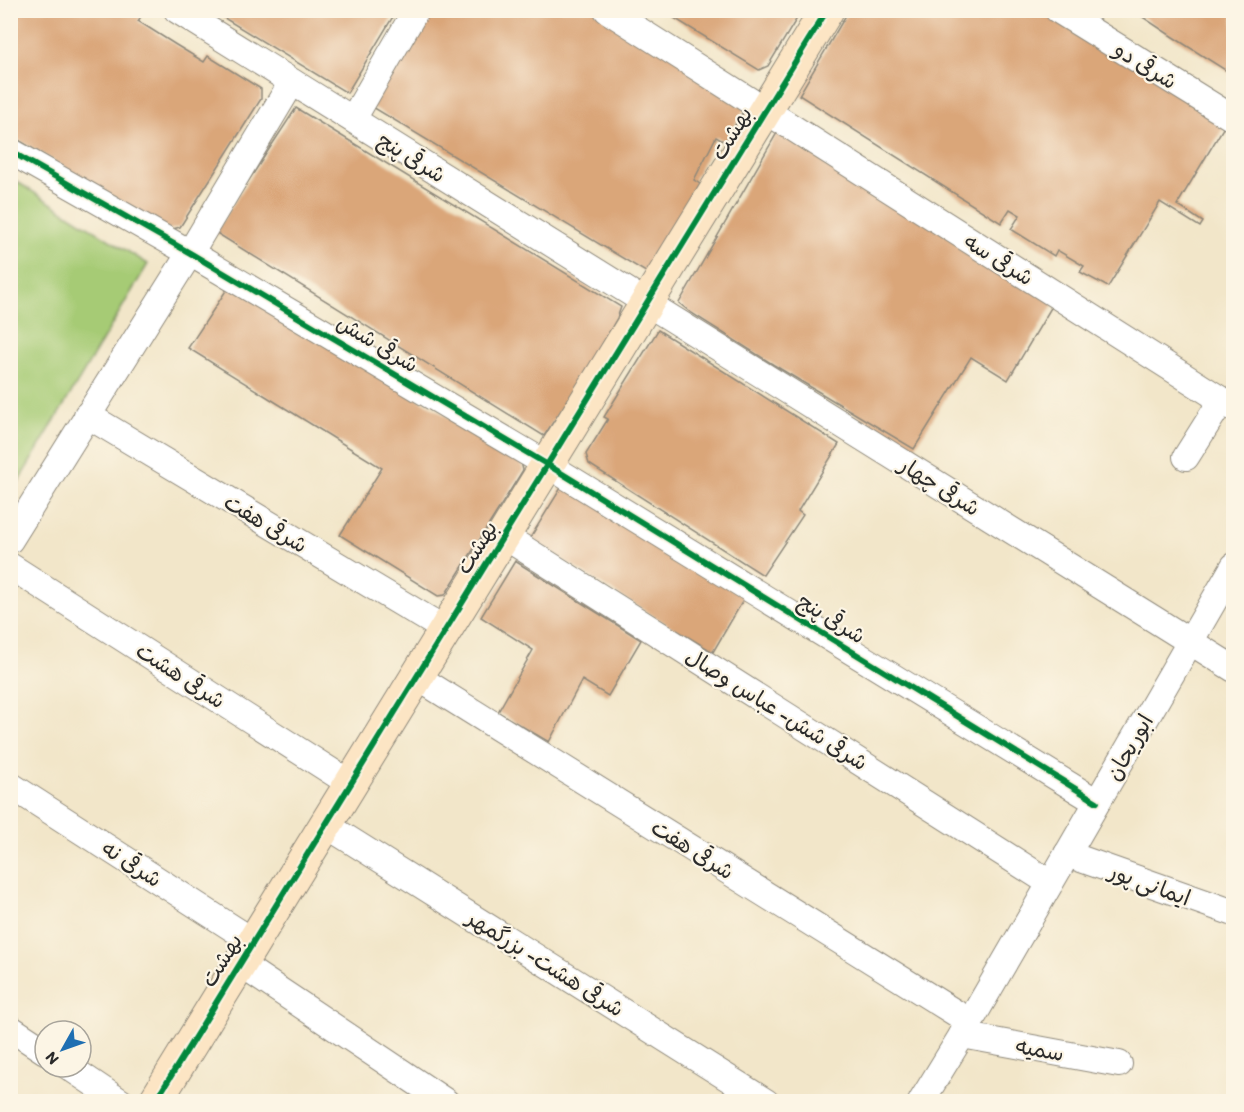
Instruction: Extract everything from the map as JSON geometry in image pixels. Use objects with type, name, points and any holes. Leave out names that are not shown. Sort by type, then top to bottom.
[{"type":"street","name":"شرقی پنج","points":[[177,10],[647,303]]},
{"type":"street","points":[[353,120],[416,10]]},
{"type":"street","points":[[607,10],[765,111]]},
{"type":"street","name":"بهشت","points":[[156,1101],[827,10]]},
{"type":"street","name":"شرقی دو","points":[[1058,10],[1233,119]]},
{"type":"street","points":[[10,540],[190,253],[292,82]]},
{"type":"street","name":"شرقی سه","points":[[765,111],[1228,404]]},
{"type":"street","name":"شرقی شش","points":[[10,151],[190,253],[548,465]]},
{"type":"street","name":"شرقی چهار","points":[[647,303],[1233,669]]},
{"type":"street","points":[[1186,457],[1228,404]]},
{"type":"street","name":"شرقی هفت","points":[[87,415],[446,630]]},
{"type":"street","name":"شرقی پنج","points":[[548,465],[1097,802]]},
{"type":"street","name":"شرقی شش- عباس وصال","points":[[504,536],[1050,883]]},
{"type":"street","name":"شرقی هشت","points":[[10,566],[351,784]]},
{"type":"street","name":"ابوریحان","points":[[921,1101],[966,1028],[1233,567]]},
{"type":"street","name":"شرقی هفت","points":[[417,676],[966,1028]]},
{"type":"street","name":"شرقی نه","points":[[10,785],[247,953],[446,1101]]},
{"type":"street","name":"شرقی هشت- بزرگمهر","points":[[326,825],[766,1101]]},
{"type":"street","name":"ایمانی پور","points":[[1067,854],[1233,913]]},
{"type":"street","points":[[10,1028],[33,1043]]},
{"type":"street","name":"سمیه","points":[[966,1028],[1119,1064]]},
{"type":"street","points":[[87,1079],[121,1101]]},
{"type":"green space","points":[[11,178],[148,264],[11,494]]},
{"type":"building","points":[[10,10],[135,10],[142,15],[138,21],[176,45],[204,62],[208,56],[261,89],[261,99],[180,227],[169,230],[10,135]]},
{"type":"building","points":[[211,10],[397,10],[347,93]]},
{"type":"building","points":[[429,10],[604,10],[751,98],[725,142],[716,137],[694,180],[700,184],[649,274],[371,106]]},
{"type":"building","points":[[661,10],[802,10],[768,66],[759,70]]},
{"type":"building","points":[[849,10],[1055,10],[1228,120],[1177,205],[1203,222],[1200,227],[1160,202],[1108,287],[1080,272],[1084,266],[1057,250],[1054,256],[1011,229],[1020,215],[1010,209],[1001,223],[799,95]]},
{"type":"building","points":[[1132,10],[1233,10],[1233,75],[1173,37]]},
{"type":"building","points":[[296,108],[621,307],[585,374],[544,436],[215,232]]},
{"type":"building","points":[[785,119],[1061,291],[1008,380],[971,357],[914,449],[774,365],[679,303]]},
{"type":"building","points":[[231,283],[521,462],[523,470],[445,595],[438,596],[340,535],[382,468],[188,348]]},
{"type":"building","points":[[658,330],[839,444],[798,511],[803,515],[763,575],[589,464],[586,454],[608,419],[604,417]]},
{"type":"building","points":[[564,483],[745,597],[713,652],[530,538]]},
{"type":"building","points":[[515,561],[641,640],[608,696],[582,680],[549,742],[498,712],[533,650],[481,617]]},
{"type":"cycle path","points":[[155,1102],[827,10]]},
{"type":"cycle path","points":[[10,151],[190,253],[548,465],[1097,802]]}]
